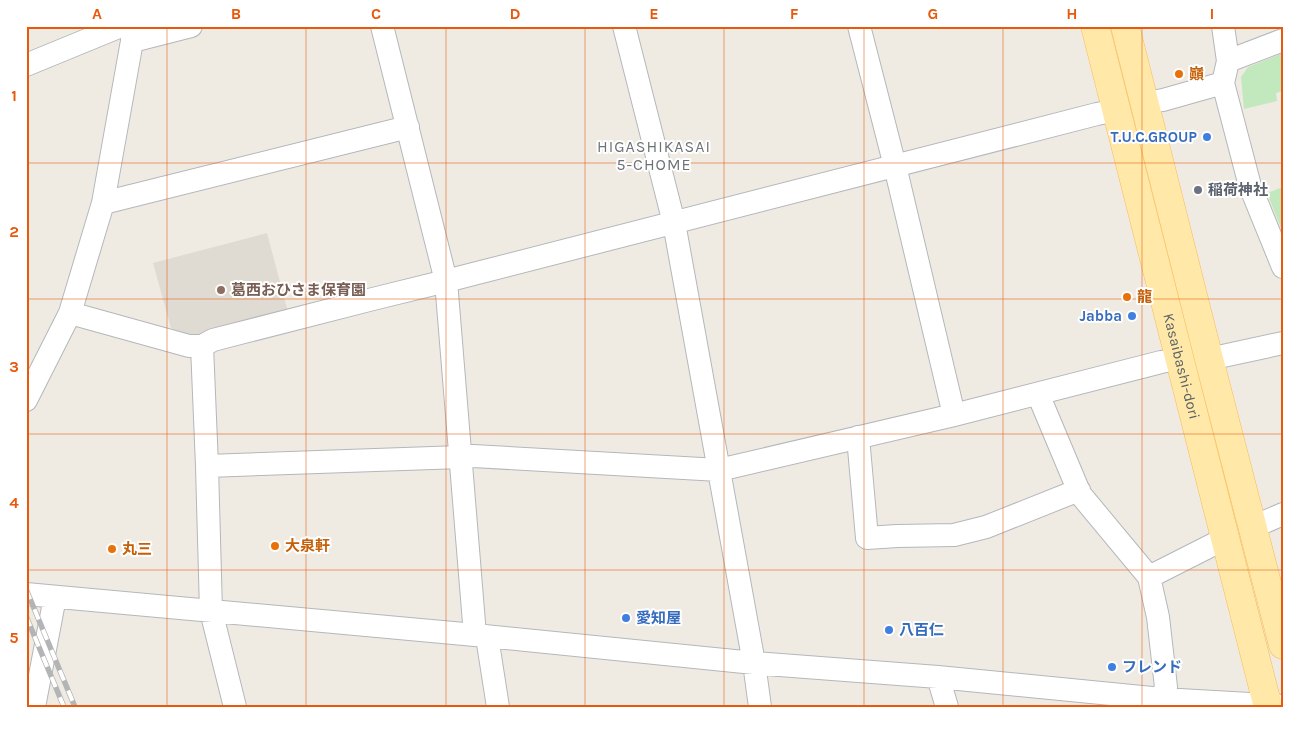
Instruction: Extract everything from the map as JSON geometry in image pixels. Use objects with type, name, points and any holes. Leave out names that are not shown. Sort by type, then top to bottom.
[{"type":"main road","name":"Kasaibashi-dori","points":[[1095,26],[1179,359],[1273,706]]},
{"type":"main road","name":"Kasaibashi-dori","points":[[1125,26],[1283,645]]},
{"type":"street","points":[[26,65],[128,31],[191,26]]},
{"type":"street","points":[[382,26],[446,281],[460,457],[481,636],[498,707]]},
{"type":"street","points":[[624,26],[674,223],[754,663],[760,707]]},
{"type":"street","points":[[859,26],[895,166],[954,415]]},
{"type":"street","points":[[1223,26],[1228,61],[1223,83],[1250,186],[1283,267]]},
{"type":"street","points":[[26,400],[70,313],[103,203],[128,31]]},
{"type":"street","points":[[1228,61],[1283,40]]},
{"type":"street","points":[[1144,103],[1163,100],[1223,83]]},
{"type":"street","points":[[70,313],[189,346],[202,346],[213,340],[373,298],[1117,110]]},
{"type":"street","points":[[103,203],[408,127]]},
{"type":"street","points":[[1209,359],[1283,343]]},
{"type":"street","points":[[202,346],[211,611],[236,707]]},
{"type":"street","points":[[207,466],[473,456],[719,470],[954,415],[1179,359]]},
{"type":"street","points":[[1038,394],[1080,494],[1149,577],[1158,617],[1166,687],[1161,703]]},
{"type":"street","points":[[858,438],[867,538],[954,534],[986,527],[1079,490]]},
{"type":"street","points":[[1252,527],[1283,514]]},
{"type":"street","points":[[1149,577],[1226,538]]},
{"type":"street","points":[[26,594],[754,663],[938,677],[1161,703],[1273,706]]},
{"type":"street","points":[[34,707],[55,597]]},
{"type":"street","points":[[938,677],[946,707]]},
{"type":"shaded area","name":"葛西おひさま保育園","points":[[267,233],[289,316],[196,341],[171,328],[153,263]]},
{"type":"green space","points":[[1283,53],[1283,91],[1276,93],[1277,101],[1244,109],[1241,77],[1248,67]]},
{"type":"green space","points":[[1283,187],[1283,233],[1267,193]]},
{"type":"railway","points":[[26,589],[75,707]]},
{"type":"railway","points":[[26,616],[64,707]]},
{"type":"place","name":"巓","points":[[1179,74]]},
{"type":"place","name":"T.U.C.GROUP","points":[[1207,137]]},
{"type":"place","name":"稲荷神社","points":[[1198,190]]},
{"type":"place","name":"葛西おひさま保育園","points":[[221,290]]},
{"type":"place","name":"龍","points":[[1127,297]]},
{"type":"place","name":"Jabba","points":[[1132,316]]},
{"type":"place","name":"大泉軒","points":[[275,546]]},
{"type":"place","name":"丸三","points":[[112,549]]},
{"type":"place","name":"愛知屋","points":[[626,618]]},
{"type":"place","name":"八百仁","points":[[889,630]]},
{"type":"place","name":"フレンド","points":[[1112,667]]},
{"type":"district","name":"HIGASHIKASAI 5-CHOME","points":[[654,155]]}]
